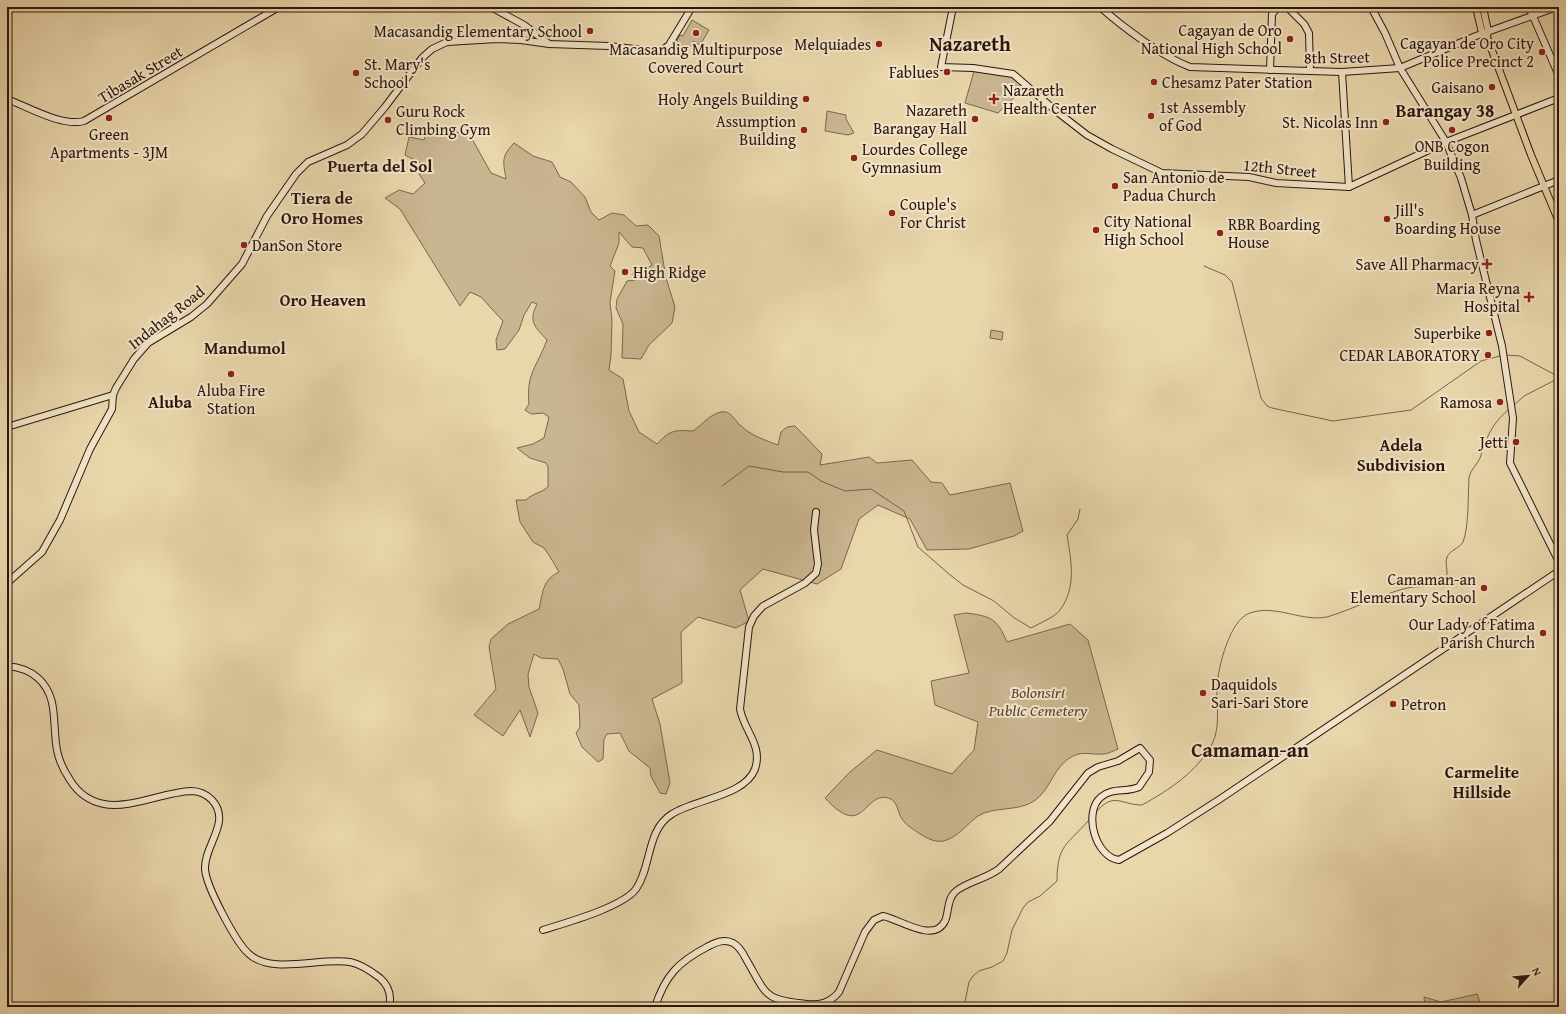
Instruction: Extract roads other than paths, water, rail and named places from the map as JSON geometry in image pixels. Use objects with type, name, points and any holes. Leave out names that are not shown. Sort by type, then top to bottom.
[{"type":"main road","points":[[1476,7],[1530,152],[1559,222]]},
{"type":"main road","points":[[1483,7],[1486,34]]},
{"type":"street","name":"Tibasak Street","points":[[7,99],[62,121],[74,123],[84,121],[279,7]]},
{"type":"street","points":[[491,7],[524,24],[549,44]]},
{"type":"street","name":"Indahag Road","points":[[7,583],[42,552],[60,520],[90,449],[112,409],[113,395],[123,375],[140,351],[160,335],[184,322],[199,310],[239,267],[281,193],[299,171],[308,162],[347,145],[362,134],[385,107],[422,58],[432,49],[447,42],[495,39],[521,40],[549,44],[609,46],[660,52],[669,45],[692,7]]},
{"type":"street","name":"12th Street","points":[[953,7],[941,67],[973,68],[1013,74],[1087,135],[1162,173],[1250,176],[1276,183],[1349,188],[1446,142],[1559,98]]},
{"type":"street","name":"8th Street","points":[[1100,7],[1119,24],[1181,64],[1190,67],[1342,72],[1400,68],[1533,15],[1557,7]]},
{"type":"street","points":[[1270,70],[1272,14],[1278,7]]},
{"type":"street","points":[[1286,7],[1304,24],[1308,33],[1310,71]]},
{"type":"street","points":[[1370,7],[1385,33],[1400,68],[1446,142],[1461,178],[1472,215],[1476,240],[1503,351],[1511,406],[1510,463],[1559,562]]},
{"type":"street","points":[[1529,7],[1559,76]]},
{"type":"street","points":[[1342,72],[1349,188]]},
{"type":"street","points":[[1472,215],[1559,180]]},
{"type":"street","points":[[7,427],[113,395]]},
{"type":"street","points":[[543,930],[585,916],[631,894],[639,884],[656,831],[667,817],[688,806],[733,790],[751,776],[757,760],[757,751],[755,743],[743,722],[740,709],[749,627],[754,616],[763,606],[805,583],[816,573],[818,564],[814,530],[816,512]]},
{"type":"street","points":[[655,1007],[670,975],[682,961],[710,946],[725,941],[732,942],[741,950],[765,991],[774,998],[790,1003],[824,1004],[835,997],[839,992],[865,932],[874,920],[883,916],[920,930],[937,928],[945,921],[950,899],[956,890],[990,876],[999,869],[1050,821],[1088,773],[1098,767],[1118,761],[1140,748],[1150,760],[1149,772],[1143,784],[1137,788],[1115,790],[1107,793],[1095,804],[1092,818],[1096,836],[1104,850],[1114,859],[1123,858],[1167,834],[1559,571]]},
{"type":"street","points":[[7,666],[26,670],[47,687],[54,708],[57,750],[60,764],[73,785],[85,797],[96,802],[112,805],[191,790],[203,793],[215,804],[220,818],[220,824],[206,859],[207,880],[225,917],[246,951],[251,956],[267,964],[334,962],[358,964],[385,982],[390,992],[389,1007]]},
{"type":"waterway","points":[[1204,266],[1225,275],[1232,282],[1261,398],[1267,406],[1272,408],[1333,421],[1411,410],[1481,361],[1500,356]]},
{"type":"waterway","points":[[1505,355],[1520,356],[1559,377]]},
{"type":"waterway","points":[[1514,405],[1524,396],[1559,378]]},
{"type":"waterway","points":[[1096,812],[1108,802],[1113,801],[1142,805],[1182,779],[1206,754],[1215,737],[1218,716],[1217,687],[1223,656],[1231,634],[1243,617],[1250,613],[1260,611],[1279,612],[1317,618],[1327,617],[1397,591],[1412,587],[1436,585],[1445,581],[1447,575],[1447,557],[1462,544],[1465,536],[1470,474],[1480,458],[1490,431],[1509,409]]},
{"type":"waterway","points":[[722,486],[749,466],[783,472],[808,472],[821,481],[845,491],[871,489],[904,511],[918,547],[949,574],[963,585],[994,601],[1013,617],[1031,628],[1055,615],[1060,610],[1069,592],[1071,583],[1071,564],[1067,535],[1078,519],[1080,509]]},
{"type":"waterway","points":[[964,1007],[969,982],[973,976],[979,971],[992,967],[1003,961],[1007,953],[1012,930],[1023,908],[1028,902],[1040,896],[1057,881],[1057,869],[1061,852],[1069,841],[1089,820]]},
{"type":"place","name":"Macasandig Elementary School","points":[[590,31]]},
{"type":"place","name":"Macasandig Multipurpose Covered Court","points":[[696,33]]},
{"type":"place","name":"Cagayan de Oro National High School","points":[[1290,39]]},
{"type":"place","name":"Melquiades","points":[[879,44]]},
{"type":"place","name":"Cagayan de Oro City Police Precinct 2","points":[[1542,52]]},
{"type":"place","name":"Fablues","points":[[947,72]]},
{"type":"place","name":"St. Mary's School","points":[[356,73]]},
{"type":"place","name":"Chesamz Pater Station","points":[[1154,82]]},
{"type":"place","name":"Gaisano","points":[[1492,87]]},
{"type":"place","name":"Holy Angels Building","points":[[806,99]]},
{"type":"place","name":"Nazareth Health Center","points":[[994,99]]},
{"type":"place","name":"1st Assembly of God","points":[[1151,116]]},
{"type":"place","name":"Green Apartments - 3JM","points":[[109,118]]},
{"type":"place","name":"Nazareth Barangay Hall","points":[[975,119]]},
{"type":"place","name":"Guru Rock Climbing Gym","points":[[388,120]]},
{"type":"place","name":"St. Nicolas Inn","points":[[1386,122]]},
{"type":"place","name":"Assumption Building","points":[[804,130]]},
{"type":"place","name":"ONB Cogon Building","points":[[1452,130]]},
{"type":"place","name":"Lourdes College Gymnasium","points":[[854,158]]},
{"type":"place","name":"San Antonio de Padua Church","points":[[1115,186]]},
{"type":"place","name":"Couple's For Christ","points":[[892,213]]},
{"type":"place","name":"Jill's Boarding House","points":[[1387,219]]},
{"type":"place","name":"City National High School","points":[[1096,230]]},
{"type":"place","name":"RBR Boarding House","points":[[1220,233]]},
{"type":"place","name":"DanSon Store","points":[[244,245]]},
{"type":"place","name":"Save All Pharmacy","points":[[1487,264]]},
{"type":"place","name":"High Ridge","points":[[625,272]]},
{"type":"place","name":"Maria Reyna Hospital","points":[[1529,297]]},
{"type":"place","name":"Superbike","points":[[1489,333]]},
{"type":"place","name":"CEDAR LABORATORY","points":[[1488,355]]},
{"type":"place","name":"Aluba Fire Station","points":[[231,374]]},
{"type":"place","name":"Ramosa","points":[[1500,402]]},
{"type":"place","name":"Jetti","points":[[1516,442]]},
{"type":"place","name":"Camaman-an Elementary School","points":[[1484,588]]},
{"type":"place","name":"Our Lady of Fatima Parish Church","points":[[1543,633]]},
{"type":"place","name":"Daquidols Sari-Sari Store","points":[[1203,693]]},
{"type":"place","name":"Petron","points":[[1393,704]]},
{"type":"district","name":"Nazareth","points":[[970,44]]},
{"type":"district","name":"Barangay 38","points":[[1445,111]]},
{"type":"district","name":"Puerta del Sol","points":[[380,166]]},
{"type":"district","name":"Tiera de Oro Homes","points":[[322,208]]},
{"type":"district","name":"Oro Heaven","points":[[323,300]]},
{"type":"district","name":"Mandumol","points":[[245,348]]},
{"type":"district","name":"Aluba","points":[[170,402]]},
{"type":"district","name":"Adela Subdivision","points":[[1401,455]]},
{"type":"district","name":"Camaman-an","points":[[1250,750]]},
{"type":"district","name":"Carmelite Hillside","points":[[1482,782]]},
{"type":"park label","name":"Bolonsiri Public Cemetery","points":[[1038,701]]}]
